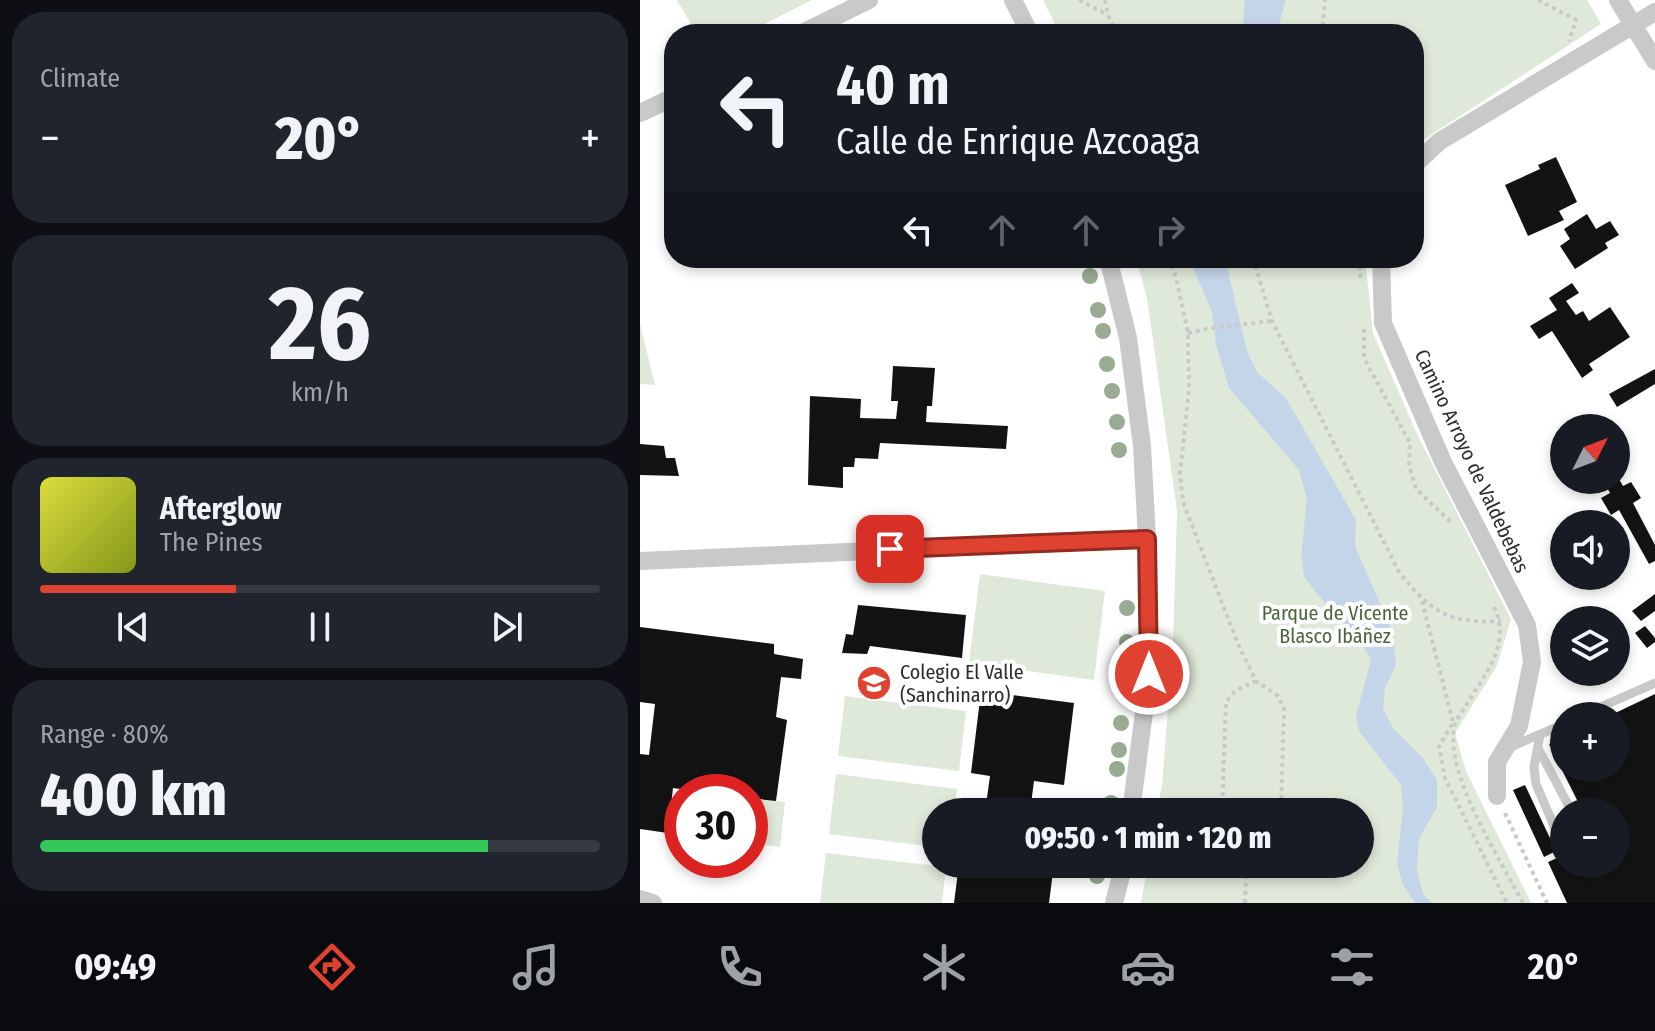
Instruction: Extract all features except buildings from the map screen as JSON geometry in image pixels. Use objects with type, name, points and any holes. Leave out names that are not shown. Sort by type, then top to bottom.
[{"type":"street","points":[[820,24],[869,0]]},
{"type":"street","points":[[1013,0],[1025,24]]},
{"type":"street","points":[[1618,0],[1655,61]]},
{"type":"street","points":[[1424,156],[1440,141],[1655,12]]},
{"type":"street","points":[[640,113],[664,102]]},
{"type":"street","points":[[1110,268],[1128,338],[1142,446],[1147,539],[1149,674],[1133,798]]},
{"type":"street","name":"Camino Arroyo de Valdebebas","points":[[1381,268],[1383,323],[1443,462],[1527,625],[1532,662],[1519,726],[1497,762],[1497,796]]},
{"type":"street","points":[[640,561],[1147,539]]},
{"type":"street","points":[[1114,903],[1120,878]]},
{"type":"street","points":[[640,899],[653,903]]},
{"type":"lane","points":[[1612,702],[1655,683]]},
{"type":"lane","points":[[1505,749],[1550,730]]},
{"type":"lane","points":[[1540,735],[1534,767],[1536,784],[1550,817]]},
{"type":"lane","points":[[1538,748],[1565,798]]},
{"type":"path","points":[[1079,0],[1108,15]]},
{"type":"path","points":[[1105,0],[1112,24]]},
{"type":"path","points":[[1323,24],[1325,0]]},
{"type":"path","points":[[1538,0],[1576,20],[1569,41]]},
{"type":"path","points":[[1172,268],[1188,333],[1189,390],[1180,473],[1183,502],[1238,644],[1256,681],[1278,696],[1284,708],[1281,798]]},
{"type":"path","points":[[1256,268],[1272,321],[1399,572],[1422,601],[1449,617],[1471,623],[1501,621]]},
{"type":"path","points":[[1360,268],[1361,288]]},
{"type":"path","points":[[1364,319],[1364,358],[1410,443],[1409,466],[1416,489],[1454,525]]},
{"type":"path","points":[[1188,333],[1272,321]]},
{"type":"path","points":[[1422,601],[1453,725],[1454,755],[1463,788],[1523,903]]},
{"type":"path","points":[[1494,607],[1501,621],[1502,637],[1493,661],[1439,746],[1445,778],[1507,903]]},
{"type":"path","points":[[1223,798],[1226,702],[1236,690],[1256,681]]},
{"type":"path","points":[[1497,796],[1547,903]]},
{"type":"path","points":[[1245,903],[1246,878]]},
{"type":"green space","points":[[677,0],[812,0],[765,24],[691,24]]},
{"type":"green space","points":[[1043,0],[1587,0],[1601,24],[1424,139],[1424,24],[1055,24]]},
{"type":"green space","name":"Parque de Vicente Blasco Ibáñez","points":[[1139,268],[1366,268],[1373,333],[1416,432],[1511,619],[1497,666],[1455,733],[1466,771],[1531,903],[1141,903],[1145,878],[1374,878],[1374,798],[1160,798],[1173,645],[1177,511],[1147,298]]},
{"type":"green space","points":[[640,324],[655,385],[640,384]]},
{"type":"green space","points":[[980,574],[1105,591],[1094,680],[969,663]]},
{"type":"green space","points":[[845,696],[966,711],[959,771],[838,756]]},
{"type":"green space","points":[[836,774],[957,789],[956,798],[922,798],[922,845],[829,834]]},
{"type":"green space","points":[[768,800],[785,802],[780,847],[768,845]]},
{"type":"green space","points":[[826,853],[922,864],[922,878],[945,878],[942,903],[820,903]]},
{"type":"water","points":[[1245,0],[1286,0],[1279,24],[1243,24]]},
{"type":"water","points":[[1193,268],[1227,268],[1247,351],[1257,372],[1286,398],[1356,520],[1355,546],[1393,633],[1396,665],[1385,688],[1383,708],[1393,728],[1422,757],[1437,780],[1437,807],[1419,839],[1417,869],[1423,894],[1432,903],[1415,903],[1402,883],[1397,862],[1403,809],[1401,785],[1359,731],[1356,715],[1371,660],[1360,641],[1304,576],[1301,556],[1307,499],[1299,470],[1229,388],[1216,345],[1212,312]]},
{"type":"place","name":"Colegio El Valle (Sanchinarro)","points":[[874,683]]},
{"type":"route","points":[[890,549],[1147,539],[1149,674]]}]
